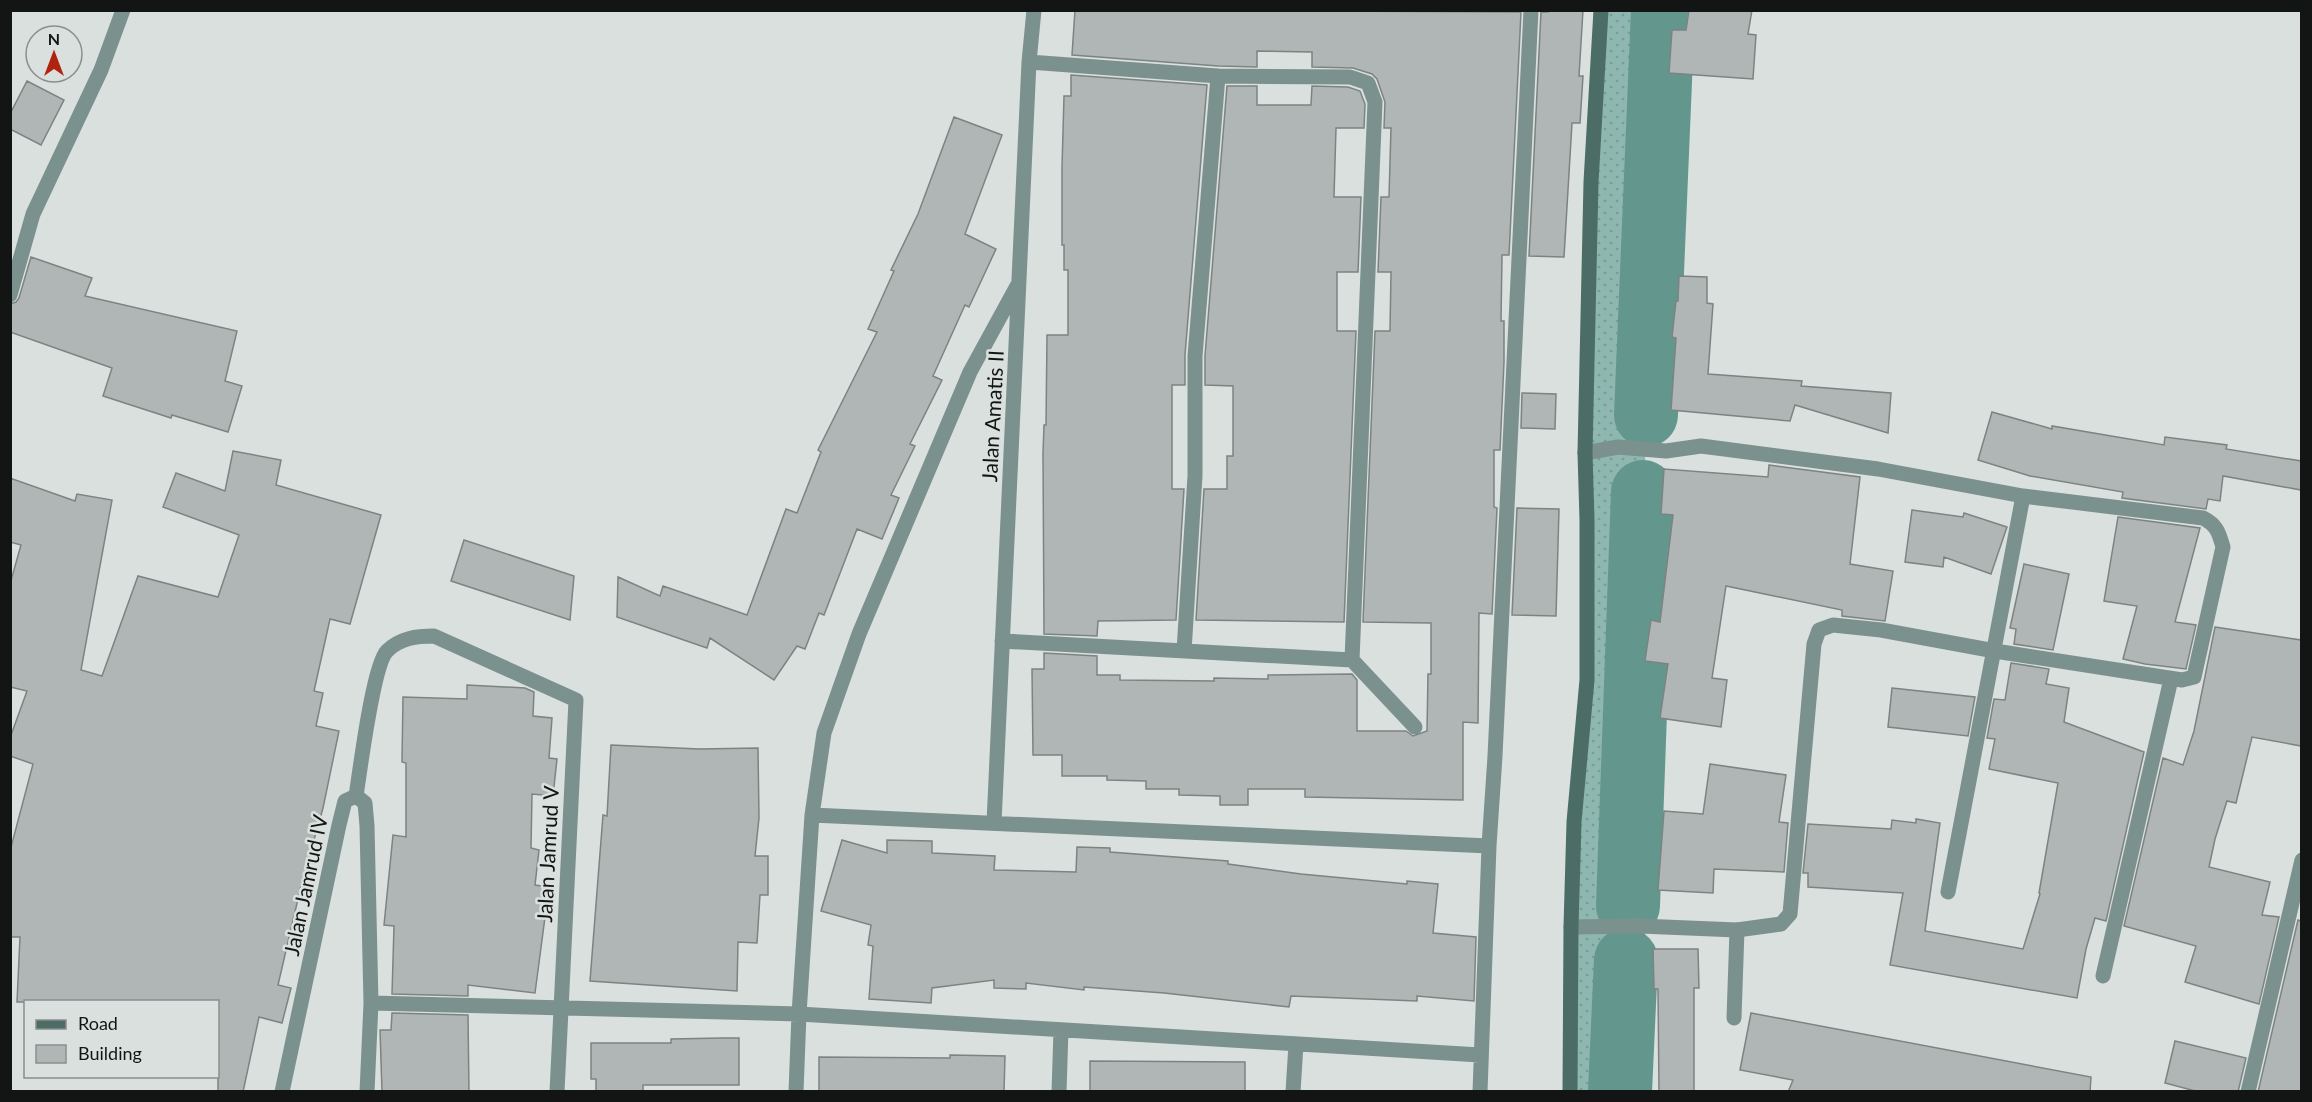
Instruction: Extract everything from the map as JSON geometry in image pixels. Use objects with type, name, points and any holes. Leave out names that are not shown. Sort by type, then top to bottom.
[{"type":"street","points":[[10,295],[33,214],[101,70],[123,10]]},
{"type":"street","name":"Jalan Amatis II","points":[[994,823],[1029,62],[1034,10]]},
{"type":"street","points":[[1480,1092],[1489,846],[1496,744],[1531,10]]},
{"type":"street","points":[[1570,1092],[1574,822],[1587,680],[1585,453],[1592,182],[1602,10]]},
{"type":"street","points":[[1029,62],[1218,76],[1350,77],[1368,83],[1375,102],[1352,660]]},
{"type":"street","points":[[1184,651],[1195,476],[1195,356],[1218,76]]},
{"type":"street","points":[[796,1092],[812,814],[824,733],[859,634],[970,372],[1019,282]]},
{"type":"street","points":[[1571,927],[1640,926],[1737,930],[1781,924],[1790,914],[1814,644],[1820,630],[1833,625],[1881,630],[1995,651],[2182,680],[2194,677],[2223,547],[2219,532],[2212,523],[2203,518],[2023,496],[1878,469],[1701,446],[1666,451],[1618,447],[1585,453]]},
{"type":"street","points":[[1948,892],[2023,496]]},
{"type":"street","name":"Jalan Jamrud IV","points":[[282,1092],[339,825],[345,801],[356,796],[377,674],[386,651],[411,636],[434,636],[576,700]]},
{"type":"street","points":[[1002,641],[1352,660],[1414,727]]},
{"type":"street","points":[[2103,976],[2171,679]]},
{"type":"street","name":"Jalan Jamrud V","points":[[557,1092],[576,700]]},
{"type":"street","points":[[356,796],[365,803],[371,1003],[367,1092]]},
{"type":"street","points":[[812,814],[1489,846]]},
{"type":"street","points":[[2248,1092],[2301,860]]},
{"type":"street","points":[[1734,1018],[1737,930]]},
{"type":"street","points":[[371,1003],[799,1014],[1480,1055]]},
{"type":"street","points":[[1059,1092],[1061,1030]]},
{"type":"street","points":[[1293,1092],[1296,1044]]},
{"type":"green space","points":[[1601,11],[1663,11],[1620,1091],[1570,1092],[1587,680]]},
{"type":"building","points":[[1075,10],[1521,12],[1509,255],[1502,255],[1501,321],[1504,321],[1504,362],[1500,450],[1494,450],[1494,507],[1497,508],[1492,614],[1479,613],[1478,723],[1463,722],[1463,800],[1305,797],[1305,789],[1248,789],[1248,805],[1220,805],[1220,796],[1179,795],[1179,789],[1146,789],[1146,781],[1107,780],[1107,776],[1062,776],[1062,755],[1033,755],[1032,669],[1044,669],[1044,653],[1097,656],[1097,675],[1120,675],[1120,680],[1214,681],[1214,678],[1268,679],[1268,675],[1352,674],[1357,680],[1357,731],[1406,731],[1413,736],[1427,731],[1428,674],[1431,674],[1431,623],[1363,622],[1375,331],[1390,331],[1391,272],[1378,272],[1381,197],[1389,197],[1391,128],[1384,128],[1385,102],[1377,79],[1372,74],[1353,68],[1312,67],[1312,52],[1257,51],[1257,67],[1072,55]]},
{"type":"building","points":[[1548,10],[1583,10],[1579,76],[1583,76],[1580,123],[1572,123],[1564,257],[1529,256],[1541,12],[1548,12]]},
{"type":"building","points":[[1689,10],[1752,10],[1748,34],[1756,35],[1753,79],[1669,73],[1672,30],[1686,30]]},
{"type":"building","points":[[1071,75],[1207,85],[1185,355],[1185,385],[1172,385],[1172,489],[1184,489],[1176,620],[1098,621],[1097,636],[1044,634],[1043,453],[1044,425],[1046,425],[1047,335],[1068,335],[1068,270],[1064,270],[1064,245],[1062,245],[1062,168],[1064,96],[1071,96]]},
{"type":"building","points":[[25,84],[33,84],[64,100],[41,145],[10,129],[10,114]]},
{"type":"building","points":[[1227,86],[1257,86],[1257,105],[1311,105],[1312,86],[1348,87],[1360,91],[1365,104],[1364,128],[1336,128],[1334,197],[1361,197],[1358,272],[1337,272],[1337,331],[1356,331],[1344,622],[1196,620],[1204,489],[1227,489],[1227,456],[1233,456],[1233,386],[1205,385],[1205,356]]},
{"type":"building","points":[[954,117],[1002,135],[965,234],[996,249],[969,307],[965,305],[933,376],[942,380],[910,444],[915,446],[891,495],[899,498],[882,539],[857,529],[824,615],[819,613],[805,649],[797,646],[774,680],[710,638],[707,648],[617,617],[618,577],[660,596],[663,586],[747,615],[786,509],[797,513],[821,452],[818,450],[877,332],[868,329],[894,271],[891,270],[918,214]]},
{"type":"building","points":[[31,257],[92,278],[85,296],[237,331],[225,381],[242,386],[228,432],[172,415],[171,418],[103,396],[112,368],[10,332],[10,304],[19,298]]},
{"type":"building","points":[[1679,276],[1707,277],[1707,303],[1713,304],[1708,374],[1802,381],[1801,386],[1891,393],[1888,433],[1795,405],[1790,421],[1671,410],[1676,338],[1672,337],[1676,301],[1678,301]]},
{"type":"building","points":[[1522,393],[1556,394],[1555,429],[1521,428]]},
{"type":"building","points":[[1992,412],[2052,429],[2052,426],[2164,445],[2165,437],[2227,445],[2226,449],[2301,461],[2301,490],[2223,476],[2220,501],[2208,499],[2206,509],[2122,498],[2123,492],[2030,476],[1978,460]]},
{"type":"building","points":[[233,451],[281,460],[276,485],[381,515],[350,624],[330,619],[314,691],[323,693],[316,726],[339,731],[323,808],[301,886],[278,985],[291,988],[282,1023],[259,1017],[243,1092],[218,1092],[219,1000],[24,1000],[24,1002],[17,1002],[20,937],[10,937],[10,851],[33,764],[10,756],[10,738],[27,691],[10,687],[10,584],[21,545],[10,542],[10,478],[75,501],[77,494],[112,500],[81,670],[102,676],[138,576],[218,597],[239,535],[163,507],[176,473],[225,491]]},
{"type":"building","points":[[1769,465],[1860,477],[1850,564],[1893,571],[1885,621],[1842,616],[1842,610],[1726,586],[1712,678],[1727,680],[1721,727],[1660,718],[1668,664],[1645,661],[1651,620],[1660,622],[1673,515],[1661,514],[1664,469],[1768,477]]},
{"type":"building","points":[[1517,508],[1559,509],[1556,616],[1512,615]]},
{"type":"building","points":[[1912,510],[1963,517],[1964,513],[2007,527],[1991,574],[1944,557],[1943,567],[1905,562]]},
{"type":"building","points":[[2118,517],[2200,528],[2175,622],[2196,625],[2186,669],[2123,659],[2137,606],[2104,601]]},
{"type":"building","points":[[464,540],[574,576],[570,620],[451,581]]},
{"type":"building","points":[[2024,564],[2069,574],[2053,650],[2014,644],[2016,629],[2010,628]]},
{"type":"building","points":[[2215,627],[2301,640],[2301,746],[2252,737],[2236,803],[2227,801],[2209,867],[2270,882],[2262,915],[2279,917],[2259,1004],[2185,982],[2196,946],[2124,926],[2163,758],[2183,765],[2194,731]]},
{"type":"building","points":[[2011,663],[2049,669],[2046,684],[2069,688],[2064,722],[2144,752],[2106,921],[2095,918],[2086,949],[2077,998],[1890,965],[1903,893],[1808,887],[1808,873],[1803,873],[1808,824],[1891,829],[1892,820],[1916,823],[1916,819],[1940,823],[1925,931],[2023,949],[2040,894],[2058,783],[1989,769],[1995,739],[1987,738],[1994,699],[2005,700]]},
{"type":"building","points":[[467,685],[525,688],[534,692],[533,716],[552,718],[549,758],[557,759],[553,796],[532,794],[531,848],[539,850],[535,885],[549,887],[535,993],[468,985],[468,996],[392,994],[394,926],[384,925],[393,835],[406,837],[406,763],[402,762],[403,697],[467,699]]},
{"type":"building","points":[[1892,688],[1975,697],[1968,736],[1888,727]]},
{"type":"building","points":[[611,745],[699,749],[758,748],[759,818],[755,856],[768,856],[768,895],[760,895],[757,943],[738,942],[737,991],[590,981],[603,815],[607,816]]},
{"type":"building","points":[[1710,764],[1786,775],[1779,822],[1788,823],[1784,872],[1714,869],[1713,893],[1658,890],[1664,811],[1703,814]]},
{"type":"building","points":[[842,840],[887,853],[887,840],[932,841],[932,853],[995,856],[994,870],[1076,872],[1077,847],[1110,848],[1110,852],[1228,861],[1228,864],[1301,874],[1407,884],[1407,881],[1438,884],[1433,933],[1476,937],[1474,1001],[1417,996],[1417,1001],[1291,996],[1289,1007],[1164,993],[1084,987],[1084,990],[1026,983],[1026,989],[994,988],[994,980],[932,988],[931,1003],[869,999],[873,946],[868,945],[871,925],[821,911]]},
{"type":"building","points":[[2298,920],[2301,921],[2301,1092],[2258,1092]]},
{"type":"building","points":[[1653,949],[1698,949],[1699,988],[1694,988],[1694,1091],[1659,1091],[1658,989],[1654,989]]},
{"type":"building","points":[[392,1013],[468,1015],[469,1092],[382,1092],[380,1030],[391,1030]]},
{"type":"building","points":[[1751,1013],[2091,1077],[2090,1092],[1788,1092],[1793,1080],[1740,1070]]},
{"type":"building","points":[[739,1038],[739,1085],[643,1085],[643,1092],[596,1092],[596,1079],[591,1079],[591,1043],[671,1043],[671,1039]]},
{"type":"building","points":[[2175,1041],[2246,1058],[2238,1092],[2199,1092],[2165,1083]]},
{"type":"building","points":[[950,1055],[1005,1056],[1004,1092],[819,1092],[819,1057],[950,1058]]},
{"type":"building","points":[[1090,1061],[1245,1062],[1245,1092],[1090,1092]]},
{"type":"waterway","points":[[1646,415],[1663,10]]},
{"type":"waterway","points":[[1628,906],[1643,492]]},
{"type":"waterway","points":[[1620,1092],[1626,960]]}]
